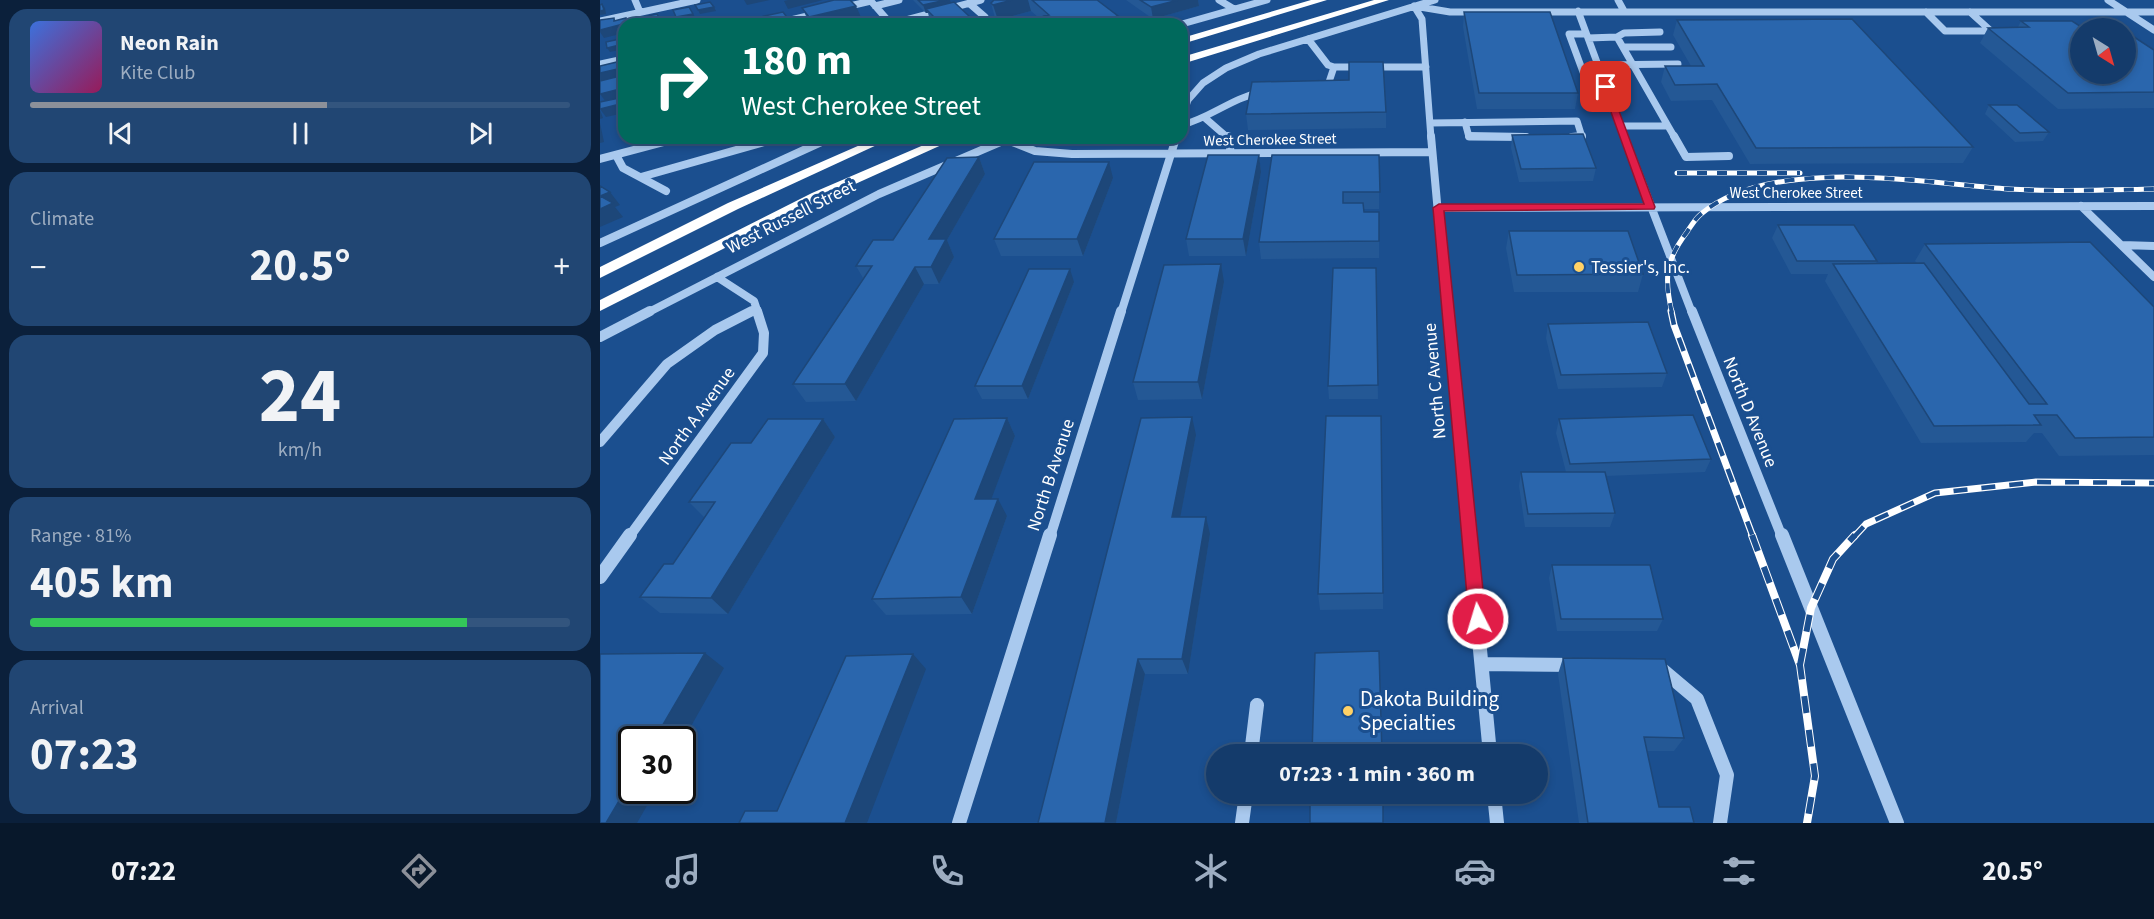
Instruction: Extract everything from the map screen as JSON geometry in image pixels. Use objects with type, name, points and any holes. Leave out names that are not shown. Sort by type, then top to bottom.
[{"type":"highway","points":[[1188,39],[1322,0]]},
{"type":"highway","points":[[1188,59],[1384,0]]},
{"type":"highway","name":"West Russell Street","points":[[600,273],[743,201],[872,144]]},
{"type":"highway","name":"West Russell Street","points":[[600,306],[817,196],[937,144]]},
{"type":"street","points":[[635,0],[640,12]]},
{"type":"street","points":[[600,21],[697,0]]},
{"type":"street","points":[[801,18],[872,2],[899,0]]},
{"type":"street","points":[[913,18],[981,0]]},
{"type":"street","points":[[1219,0],[1234,9]]},
{"type":"street","points":[[1188,22],[1267,0]]},
{"type":"street","points":[[1188,100],[1203,83],[1226,68],[1260,54],[1435,0]]},
{"type":"street","points":[[1618,0],[1624,11]]},
{"type":"street","points":[[2108,0],[2154,30]]},
{"type":"street","points":[[872,2],[886,18]]},
{"type":"street","points":[[971,2],[984,18]]},
{"type":"street","points":[[1414,6],[1450,12],[2154,12]]},
{"type":"street","name":"North C Avenue","points":[[1414,6],[1422,19],[1432,152],[1489,744]]},
{"type":"street","name":"North D Avenue","points":[[1578,11],[1650,207],[1897,823]]},
{"type":"street","points":[[1926,12],[1945,31],[1991,31],[1970,12]]},
{"type":"street","points":[[1614,109],[1596,107],[1569,34],[1617,37],[1624,33],[1660,32]]},
{"type":"street","points":[[1617,37],[1686,157],[1729,156]]},
{"type":"street","points":[[1308,39],[1328,65],[1334,67],[1426,67]]},
{"type":"street","points":[[1623,47],[1671,47]]},
{"type":"street","points":[[600,64],[618,60]]},
{"type":"street","points":[[1581,66],[1678,64]]},
{"type":"street","points":[[1317,91],[1325,89],[1334,67]]},
{"type":"street","points":[[1188,123],[1204,118],[1242,97],[1267,91]]},
{"type":"street","points":[[1204,118],[1228,136],[1231,154]]},
{"type":"street","points":[[1430,123],[1577,121],[1582,137],[1559,137]]},
{"type":"street","points":[[1465,122],[1468,137],[1537,137]]},
{"type":"street","points":[[1620,126],[1668,126]]},
{"type":"street","points":[[600,159],[657,144]]},
{"type":"street","points":[[641,177],[757,144]]},
{"type":"street","points":[[600,243],[816,144]]},
{"type":"street","name":"West Russell Street","points":[[600,337],[879,194],[992,144]]},
{"type":"street","name":"West Cherokee Street","points":[[1017,144],[1059,153],[1171,155],[1432,152]]},
{"type":"street","name":"North B Avenue","points":[[959,823],[1174,144]]},
{"type":"street","points":[[616,155],[623,168],[666,191]]},
{"type":"street","points":[[2081,206],[2154,277]]},
{"type":"street","name":"West Cherokee Street","points":[[1439,208],[2154,206]]},
{"type":"street","points":[[2122,245],[2154,246]]},
{"type":"street","points":[[600,442],[667,364],[715,330],[757,309],[753,301],[717,277]]},
{"type":"street","name":"North A Avenue","points":[[600,578],[763,353],[764,333],[757,309]]},
{"type":"street","points":[[1482,664],[1587,665]]},
{"type":"street","points":[[1646,666],[1658,666],[1697,699],[1727,775],[1720,823]]},
{"type":"street","points":[[1252,744],[1257,705]]},
{"type":"street","points":[[1242,823],[1245,804]]},
{"type":"street","points":[[1495,804],[1497,823]]},
{"type":"building","points":[[834,0],[850,0],[856,6],[809,17],[802,8]]},
{"type":"building","points":[[918,0],[946,0],[923,5]]},
{"type":"building","points":[[994,0],[1012,0],[993,5],[991,3]]},
{"type":"building","points":[[1032,0],[1097,0],[1118,16],[1046,18],[1044,16],[1049,15]]},
{"type":"building","points":[[1140,0],[1178,0],[1151,7]]},
{"type":"building","points":[[710,2],[714,7],[698,10],[695,5]]},
{"type":"building","points":[[954,2],[970,17],[935,18],[926,9]]},
{"type":"building","points":[[689,7],[693,14],[676,17],[673,10]]},
{"type":"building","points":[[783,12],[788,18],[756,18]]},
{"type":"building","points":[[1464,12],[1550,12],[1578,93],[1479,93]]},
{"type":"building","points":[[657,14],[659,18],[638,18]]},
{"type":"building","points":[[614,18],[614,21],[618,20],[618,25],[600,30],[600,20]]},
{"type":"building","points":[[1852,19],[1973,147],[1756,148],[1717,84],[1675,85],[1665,66],[1704,66],[1677,20]]},
{"type":"building","points":[[2021,21],[2070,21],[2070,84],[2136,84],[2136,38],[2154,50],[2154,92],[2068,93],[1988,28],[2029,27]]},
{"type":"building","points":[[618,39],[618,45],[607,48],[606,42]]},
{"type":"building","points":[[618,62],[618,69],[600,73],[600,66]]},
{"type":"building","points":[[1349,62],[1383,62],[1386,112],[1246,114],[1252,82],[1349,80]]},
{"type":"building","points":[[618,76],[618,90],[600,94],[600,81]]},
{"type":"building","points":[[618,98],[618,104],[600,109],[600,102]]},
{"type":"building","points":[[1989,105],[2017,105],[2049,132],[2020,133]]},
{"type":"building","points":[[1583,134],[1596,168],[1521,169],[1512,135]]},
{"type":"building","points":[[1208,155],[1259,155],[1243,239],[1186,239]]},
{"type":"building","points":[[1272,155],[1379,155],[1380,192],[1343,192],[1343,203],[1363,203],[1364,212],[1379,212],[1379,241],[1259,242]]},
{"type":"building","points":[[979,157],[929,239],[946,239],[931,267],[915,267],[845,384],[793,384],[872,266],[856,266],[873,240],[893,240],[947,158]]},
{"type":"building","points":[[1034,162],[1109,162],[1077,239],[994,239]]},
{"type":"building","points":[[600,186],[610,192],[600,196]]},
{"type":"building","points":[[600,196],[613,203],[600,209]]},
{"type":"building","points":[[1778,225],[1854,225],[1877,261],[1797,261]]},
{"type":"building","points":[[1509,231],[1628,231],[1643,274],[1517,275]]},
{"type":"building","points":[[2090,242],[2154,307],[2154,437],[2075,438],[2057,415],[2034,415],[2041,425],[1934,426],[1833,264],[1924,263],[2029,404],[2047,404],[1925,244]]},
{"type":"building","points":[[1221,264],[1198,382],[1133,382],[1164,265]]},
{"type":"building","points":[[1333,268],[1376,268],[1378,385],[1328,386]]},
{"type":"building","points":[[1029,269],[1070,269],[1022,386],[975,386]]},
{"type":"building","points":[[1648,322],[1667,373],[1561,375],[1548,324]]},
{"type":"building","points":[[1693,415],[1711,459],[1570,464],[1559,419]]},
{"type":"building","points":[[1326,416],[1381,416],[1383,593],[1318,594]]},
{"type":"building","points":[[1192,417],[1172,517],[1206,517],[1182,659],[1138,659],[1105,823],[1038,823],[1141,418]]},
{"type":"building","points":[[1007,418],[975,499],[998,499],[961,597],[872,599],[954,419]]},
{"type":"building","points":[[768,419],[823,419],[711,598],[640,597],[664,564],[673,564],[715,502],[689,502],[731,443],[751,443]]},
{"type":"building","points":[[1521,472],[1605,472],[1615,513],[1528,514]]},
{"type":"building","points":[[1552,565],[1650,565],[1663,619],[1561,619]]},
{"type":"building","name":"Dakota Building Specialties","points":[[1379,651],[1382,744],[1312,744],[1315,653]]},
{"type":"building","points":[[705,653],[662,726],[618,726],[618,803],[606,823],[600,823],[600,654]]},
{"type":"building","points":[[913,654],[845,823],[739,823],[745,811],[777,811],[846,656]]},
{"type":"building","points":[[1563,658],[1665,659],[1684,738],[1644,737],[1659,807],[1690,807],[1694,823],[1588,823]]},
{"type":"building","points":[[1310,804],[1383,804],[1383,823],[1310,823]]},
{"type":"railway","points":[[1677,173],[1800,173]]},
{"type":"railway","points":[[1672,313],[1667,280],[1670,261],[1693,223],[1701,214],[1731,196],[1767,184],[1849,177],[2026,190],[2154,189]]},
{"type":"railway","points":[[1671,311],[1674,325],[1753,537]]},
{"type":"railway","points":[[1854,537],[1866,524],[1935,493],[2036,482],[2154,483]]},
{"type":"railway","points":[[1752,535],[1800,665]]},
{"type":"railway","points":[[1800,665],[1811,608],[1833,559],[1855,535]]},
{"type":"railway","points":[[1800,665],[1815,776],[1807,823]]},
{"type":"place","name":"Tessier's, Inc.","points":[[1579,267]]},
{"type":"place","name":"Dakota Building Specialties","points":[[1348,711]]},
{"type":"route","points":[[1478,619],[1439,208],[1650,207],[1606,87]]}]
